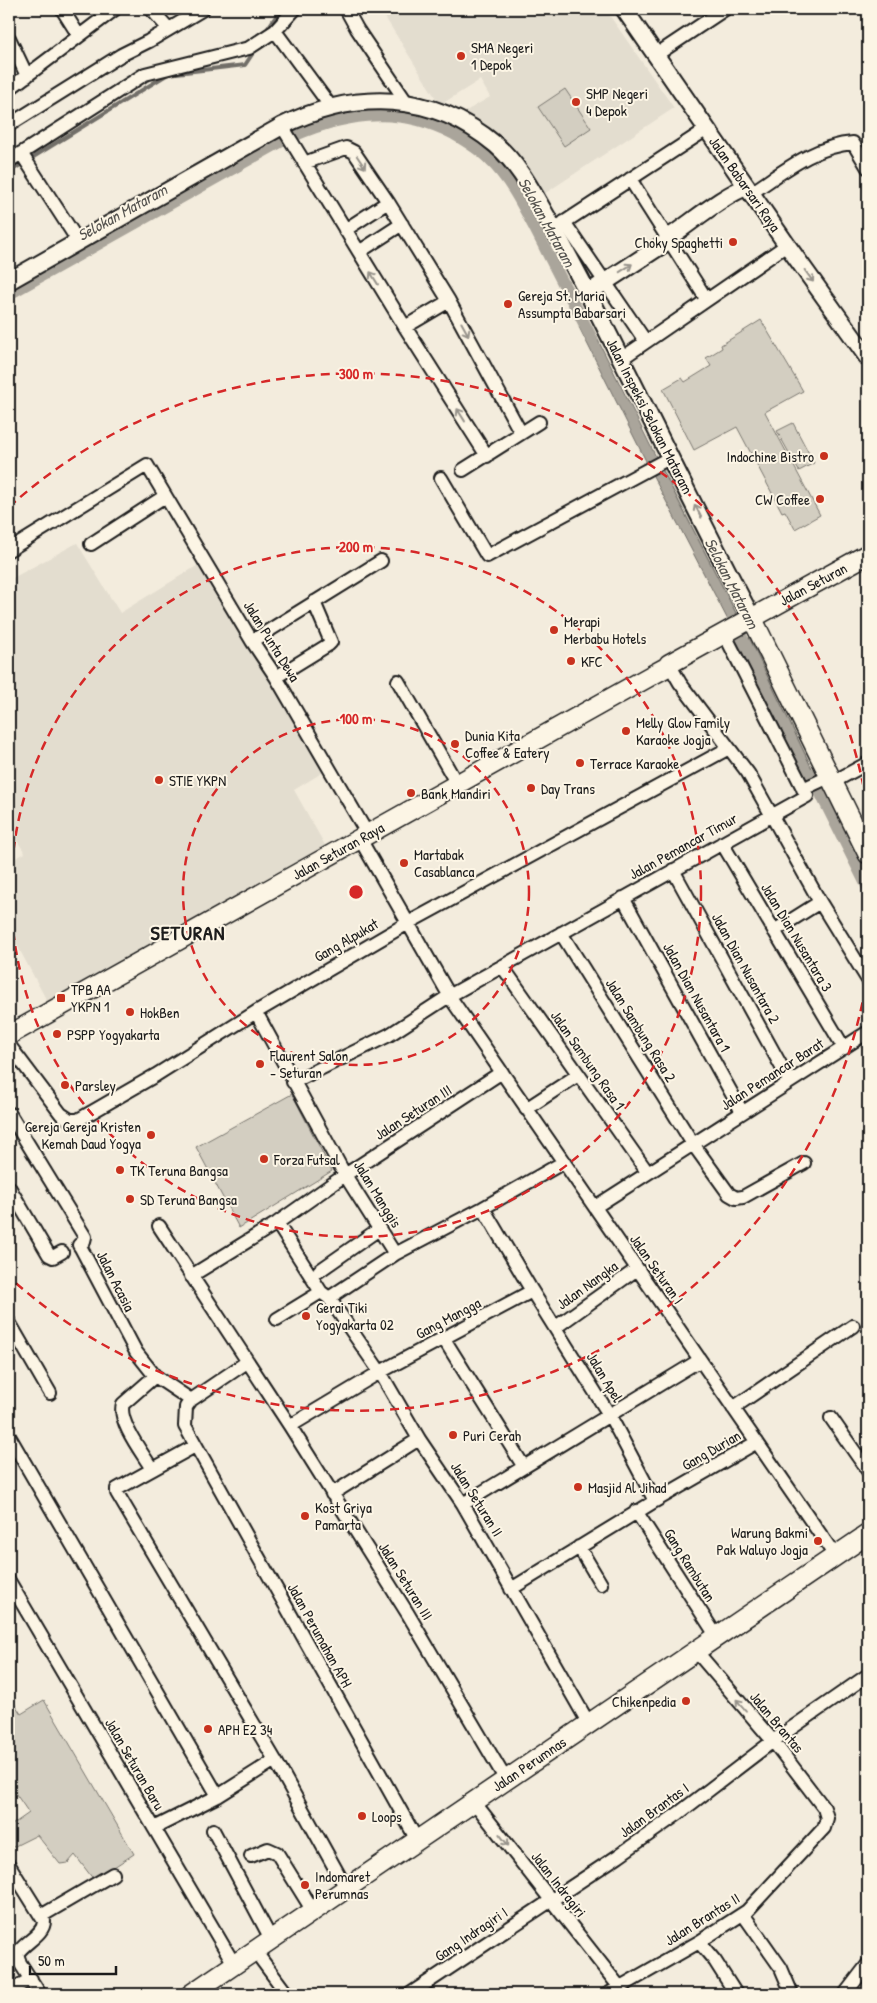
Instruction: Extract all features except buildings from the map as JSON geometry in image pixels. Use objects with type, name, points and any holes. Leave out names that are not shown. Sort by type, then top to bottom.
[{"type":"main road","name":"Jalan Seturan","points":[[751,620],[868,554]]},
{"type":"main road","name":"Jalan Seturan Raya","points":[[9,1035],[751,620]]},
{"type":"main road","name":"Jalan Inspeksi Selokan Mataram","points":[[751,620],[828,780],[868,854]]},
{"type":"main road","name":"Jalan Perumnas","points":[[190,1994],[868,1534]]},
{"type":"street","points":[[62,9],[79,36]]},
{"type":"street","points":[[9,89],[115,9]]},
{"type":"street","points":[[151,9],[169,29]]},
{"type":"street","points":[[9,126],[120,55],[203,9]]},
{"type":"street","points":[[9,161],[25,158],[148,73],[243,51],[276,31],[295,9]]},
{"type":"street","points":[[346,9],[357,29],[407,103]]},
{"type":"street","name":"Jalan Babarsari Raya","points":[[624,9],[787,245],[868,358]]},
{"type":"street","points":[[656,55],[725,9]]},
{"type":"street","points":[[276,31],[331,107]]},
{"type":"street","points":[[9,38],[28,76]]},
{"type":"street","name":"Jalan Inspeksi Selokan Mataram","points":[[9,281],[307,114],[331,107],[368,102],[407,103],[443,112],[476,130],[497,146],[524,176],[559,225],[588,293],[621,359],[666,460],[751,620]]},
{"type":"street","points":[[283,128],[405,328],[487,456]]},
{"type":"street","points":[[646,342],[605,283],[559,225],[707,129]]},
{"type":"street","points":[[588,293],[742,193],[813,153],[832,147],[853,144],[868,168]]},
{"type":"street","points":[[301,159],[348,148],[354,152],[388,202],[449,301],[522,433]]},
{"type":"street","points":[[25,158],[78,241]]},
{"type":"street","points":[[630,179],[707,300]]},
{"type":"street","points":[[345,230],[388,202]]},
{"type":"street","points":[[358,252],[402,224]]},
{"type":"street","points":[[621,359],[787,245]]},
{"type":"street","points":[[405,328],[449,301]]},
{"type":"street","points":[[463,470],[539,422]]},
{"type":"street","points":[[441,478],[487,556],[666,460]]},
{"type":"street","name":"Jalan Punta Dewa","points":[[9,550],[147,465],[252,641],[276,677],[364,837]]},
{"type":"street","points":[[90,544],[165,496]]},
{"type":"street","points":[[252,641],[381,561]]},
{"type":"street","points":[[276,677],[332,642],[314,602]]},
{"type":"street","points":[[728,634],[805,788],[868,763]]},
{"type":"street","points":[[669,666],[748,773],[820,902],[868,980]]},
{"type":"street","points":[[398,681],[457,784]]},
{"type":"street","name":"Gang Alpukat","points":[[9,1045],[61,1114],[70,1120],[78,1120],[408,923],[729,748]]},
{"type":"street","name":"Jalan Pemancar Timur","points":[[293,1082],[389,1035],[502,966],[807,796],[805,788]]},
{"type":"street","points":[[364,837],[408,923],[451,998]]},
{"type":"street","name":"Jalan Dian Nusantara 3","points":[[722,843],[844,1048]]},
{"type":"street","name":"Jalan Dian Nusantara 2","points":[[673,870],[790,1082]]},
{"type":"street","name":"Jalan Dian Nusantara 1","points":[[623,898],[742,1112]]},
{"type":"street","points":[[774,931],[820,902]]},
{"type":"street","name":"Jalan Sambung Rasa 2","points":[[561,933],[693,1144]]},
{"type":"street","name":"Jalan Sambung Rasa 1","points":[[502,966],[648,1172]]},
{"type":"street","name":"Jalan Seturan I","points":[[451,998],[836,1557]]},
{"type":"street","name":"Jalan Manggis","points":[[256,1012],[345,1175],[395,1254]]},
{"type":"street","name":"Jalan Pemancar Barat","points":[[594,1207],[868,1032]]},
{"type":"street","name":"Jalan Seturan III","points":[[191,1276],[276,1223],[345,1175],[502,1072]]},
{"type":"street","points":[[526,1109],[578,1075]]},
{"type":"street","name":"Jalan Acasia","points":[[9,1113],[85,1237],[84,1241],[79,1245],[131,1344],[146,1367],[155,1376],[191,1400]]},
{"type":"street","points":[[693,1144],[729,1194],[736,1198],[742,1197],[804,1163]]},
{"type":"street","points":[[278,1319],[325,1295],[395,1254],[483,1208],[564,1162]]},
{"type":"street","points":[[9,1187],[50,1255],[53,1257],[62,1252]]},
{"type":"street","name":"Jalan Apel","points":[[483,1208],[610,1416],[655,1501]]},
{"type":"street","name":"Jalan Seturan II","points":[[276,1223],[380,1372],[419,1439],[463,1504],[589,1724]]},
{"type":"street","name":"Jalan Seturan III","points":[[159,1226],[290,1426],[408,1614],[506,1780]]},
{"type":"street","points":[[318,1271],[379,1229]]},
{"type":"street","name":"Jalan Nangka","points":[[556,1327],[637,1269]]},
{"type":"street","name":"Gang Mangga","points":[[290,1426],[380,1372],[532,1291]]},
{"type":"street","points":[[9,1322],[50,1393]]},
{"type":"street","points":[[733,1408],[853,1326]]},
{"type":"street","points":[[444,1339],[524,1467]]},
{"type":"street","points":[[463,1504],[700,1360]]},
{"type":"street","points":[[191,1400],[247,1362]]},
{"type":"street","points":[[152,1469],[126,1425],[122,1407],[123,1404],[155,1376]]},
{"type":"street","name":"Jalan Perumahan APH","points":[[191,1400],[186,1407],[184,1416],[185,1426],[195,1446],[417,1840]]},
{"type":"street","points":[[831,1418],[868,1471]]},
{"type":"street","points":[[9,1436],[218,1796]]},
{"type":"street","points":[[332,1494],[419,1439]]},
{"type":"street","name":"Gang Durian","points":[[655,1501],[757,1442]]},
{"type":"street","points":[[195,1446],[117,1489],[118,1497],[276,1760],[346,1888]]},
{"type":"street","points":[[511,1589],[655,1501]]},
{"type":"street","name":"Gang Rambutan","points":[[636,1511],[716,1637]]},
{"type":"street","points":[[579,1546],[601,1584]]},
{"type":"street","name":"Jalan Seturan Baru","points":[[9,1581],[234,1964]]},
{"type":"street","name":"Jalan Brantas","points":[[696,1652],[773,1742],[824,1808],[827,1818]]},
{"type":"street","name":"Jalan Brantas I","points":[[550,1899],[618,1856],[868,1675]]},
{"type":"street","points":[[154,1828],[218,1796],[276,1760]]},
{"type":"street","name":"Jalan Indragiri","points":[[474,1802],[622,1990]]},
{"type":"street","name":"Jalan Brantas II","points":[[608,1994],[622,1990],[748,1911],[824,1828],[827,1818]]},
{"type":"street","points":[[213,1830],[271,1940]]},
{"type":"street","points":[[251,1856],[268,1849],[277,1853],[313,1911]]},
{"type":"street","points":[[9,1865],[44,1921],[43,1928],[17,1954],[20,1963],[40,1994]]},
{"type":"street","points":[[41,1916],[113,1874]]},
{"type":"street","name":"Gang Indragiri I","points":[[410,1994],[550,1899]]},
{"type":"street","points":[[743,1914],[781,1968],[792,1994]]},
{"type":"street","points":[[699,1942],[716,1961],[736,1994]]},
{"type":"street","points":[[254,1951],[287,1994]]},
{"type":"street","points":[[845,1994],[868,1964]]},
{"type":"street","points":[[9,1991],[31,1979]]},
{"type":"shaded area","name":"SMP Negeri 4 Depok","points":[[380,9],[605,9],[674,108],[541,196],[461,114],[490,97],[480,80],[440,105]]},
{"type":"shaded area","points":[[565,89],[591,128],[564,146],[538,107]]},
{"type":"shaded area","points":[[761,320],[803,391],[765,412],[820,515],[795,529],[785,511],[782,512],[737,427],[694,450],[663,389],[682,378],[685,382],[711,366],[706,358],[722,348],[721,345]]},
{"type":"shaded area","points":[[589,322],[658,461],[648,465],[579,327]]},
{"type":"shaded area","points":[[793,423],[814,463],[799,471],[777,431]]},
{"type":"shaded area","points":[[667,466],[744,615],[738,617],[662,469]]},
{"type":"shaded area","points":[[662,469],[738,617],[729,622],[652,474]]},
{"type":"shaded area","name":"STIE YKPN","points":[[77,543],[120,613],[200,564],[325,771],[294,790],[326,847],[47,1001],[9,930],[9,862],[25,853],[9,828],[9,580]]},
{"type":"shaded area","points":[[754,636],[822,773],[816,777],[749,638]]},
{"type":"shaded area","points":[[749,638],[816,777],[807,781],[737,644]]},
{"type":"shaded area","name":"Forza Futsal","points":[[292,1094],[332,1171],[239,1228],[196,1147]]},
{"type":"shaded area","points":[[9,1695],[21,1714],[44,1700],[134,1854],[94,1880],[75,1855],[68,1863],[60,1864],[37,1835],[9,1849],[9,1827],[29,1813],[9,1784]]},
{"type":"waterway","points":[[266,31],[281,9]]},
{"type":"waterway","points":[[9,172],[168,74],[245,65],[255,50]]},
{"type":"waterway","name":"Selokan Mataram","points":[[9,294],[282,141],[325,124],[346,119],[389,115],[411,118],[432,124],[454,134],[480,151],[497,167],[512,187],[525,210],[592,339]]},
{"type":"waterway","name":"Selokan Mataram","points":[[733,620],[751,656]]},
{"type":"waterway","name":"Selokan Mataram","points":[[811,774],[868,888]]},
{"type":"place","name":"SMA Negeri 1 Depok","points":[[461,56]]},
{"type":"place","name":"SMP Negeri 4 Depok","points":[[576,102]]},
{"type":"place","name":"Choky Spaghetti","points":[[733,242]]},
{"type":"place","name":"Gereja St. Maria Assumpta Babarsari","points":[[508,304]]},
{"type":"place","name":"Indochine Bistro","points":[[824,456]]},
{"type":"place","name":"CW Coffee","points":[[820,499]]},
{"type":"place","name":"Merapi Merbabu Hotels","points":[[554,630]]},
{"type":"place","name":"KFC","points":[[571,661]]},
{"type":"place","name":"Melly Glow Family Karaoke Jogja","points":[[626,731]]},
{"type":"place","name":"Dunia Kita Coffee & Eatery","points":[[455,744]]},
{"type":"place","name":"Terrace Karaoke","points":[[580,763]]},
{"type":"place","name":"STIE YKPN","points":[[159,780]]},
{"type":"place","name":"Day Trans","points":[[531,788]]},
{"type":"place","name":"Bank Mandiri","points":[[411,793]]},
{"type":"place","name":"Martabak Casablanca","points":[[404,863]]},
{"type":"place","name":"TPB AA YKPN 1","points":[[61,998]]},
{"type":"place","name":"HokBen","points":[[130,1012]]},
{"type":"place","name":"PSPP Yogyakarta","points":[[57,1034]]},
{"type":"place","name":"Flaurent Salon - Seturan","points":[[260,1064]]},
{"type":"place","name":"Parsley","points":[[65,1085]]},
{"type":"place","name":"Gereja Gereja Kristen Kemah Daud Yogya","points":[[151,1135]]},
{"type":"place","name":"Forza Futsal","points":[[264,1159]]},
{"type":"place","name":"TK Teruna Bangsa","points":[[120,1170]]},
{"type":"place","name":"SD Teruna Bangsa","points":[[130,1199]]},
{"type":"place","name":"Gerai Tiki Yogyakarta 02","points":[[306,1316]]},
{"type":"place","name":"Puri Cerah","points":[[453,1435]]},
{"type":"place","name":"Masjid Al Jihad","points":[[578,1487]]},
{"type":"place","name":"Kost Griya Pamarta","points":[[305,1516]]},
{"type":"place","name":"Warung Bakmi Pak Waluyo Jogja","points":[[818,1541]]},
{"type":"place","name":"Chikenpedia","points":[[686,1701]]},
{"type":"place","name":"APH E2 34","points":[[208,1729]]},
{"type":"place","name":"Loops","points":[[362,1816]]},
{"type":"place","name":"Indomaret Perumnas","points":[[305,1885]]},
{"type":"district","name":"SETURAN","points":[[188,932]]}]
